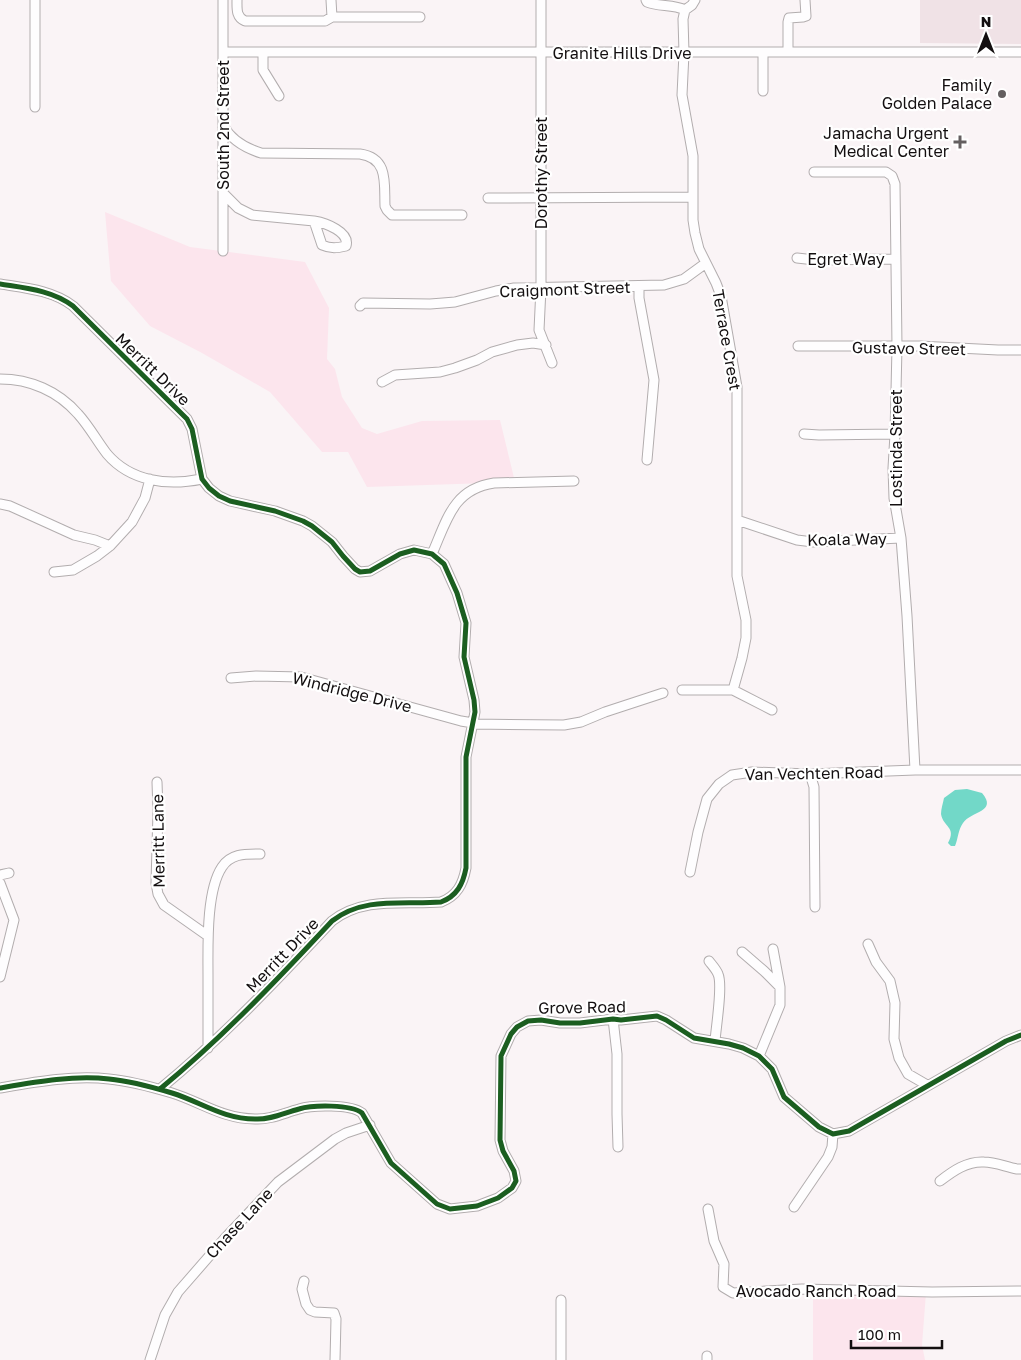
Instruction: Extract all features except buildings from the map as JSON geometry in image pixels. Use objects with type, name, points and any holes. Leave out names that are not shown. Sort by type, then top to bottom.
[{"type":"street","points":[[35,0],[35,107]]},
{"type":"street","name":"South 2nd Street","points":[[223,0],[223,251]]},
{"type":"street","points":[[237,0],[237,14],[240,19],[245,21],[325,21],[332,17],[420,17]]},
{"type":"street","points":[[331,0],[332,17]]},
{"type":"street","name":"Dorothy Street","points":[[540,0],[539,330],[552,363]]},
{"type":"street","points":[[646,0],[657,6],[678,7],[685,10],[695,0]]},
{"type":"street","points":[[788,52],[789,18],[806,16],[805,0]]},
{"type":"street","name":"Terrace Crest","points":[[685,10],[683,19],[682,95],[693,152],[692,197],[695,233],[699,249],[721,296],[737,386],[737,576],[746,620],[746,638],[733,690]]},
{"type":"street","name":"Granite Hills Drive","points":[[223,52],[1021,52]]},
{"type":"street","points":[[763,52],[763,90]]},
{"type":"street","points":[[263,53],[263,70],[279,96]]},
{"type":"street","points":[[223,125],[225,130],[235,140],[248,149],[262,153],[360,154],[373,158],[382,168],[384,174],[385,206],[392,215],[462,215]]},
{"type":"street","name":"Lostinda Street","points":[[814,172],[886,172],[892,176],[895,184],[896,347],[894,498],[900,538],[916,770]]},
{"type":"street","points":[[223,192],[238,208],[252,215],[314,221]]},
{"type":"street","points":[[488,198],[692,197]]},
{"type":"street","name":"Egret Way","points":[[797,258],[815,260],[896,259]]},
{"type":"street","name":"Craigmont Street","points":[[360,306],[363,303],[430,304],[455,302],[514,288],[664,286],[684,279],[706,263]]},
{"type":"street","name":"Merritt Drive","points":[[0,284],[53,294],[73,306],[108,343],[187,419],[192,429],[202,479]]},
{"type":"street","points":[[639,286],[639,298],[654,380],[647,460]]},
{"type":"street","points":[[382,382],[395,375],[440,372],[455,368],[492,352],[516,345],[533,343],[546,345]]},
{"type":"street","name":"Gustavo Street","points":[[798,346],[919,346],[1021,350]]},
{"type":"street","points":[[0,379],[31,383],[54,393],[78,413],[108,454],[117,463],[136,475],[165,483],[202,479],[209,488],[224,499],[275,511],[303,521],[332,542],[355,569],[360,572],[370,571],[404,552],[420,550],[432,554],[450,512],[457,501],[484,484],[494,482],[574,481]]},
{"type":"street","points":[[804,434],[895,434]]},
{"type":"street","points":[[54,572],[73,570],[110,546],[132,522],[145,498],[150,479]]},
{"type":"street","points":[[0,504],[10,506],[74,534],[110,546]]},
{"type":"street","name":"Koala Way","points":[[737,520],[797,540],[813,542],[900,538]]},
{"type":"street","name":"Merritt Drive","points":[[160,1089],[208,1048],[268,990],[332,921],[340,915],[354,908],[366,905],[441,902],[457,893],[464,879],[466,868],[466,758],[475,712],[464,657],[466,623],[458,593],[444,564],[432,554]]},
{"type":"street","name":"Windridge Drive","points":[[230,678],[256,676],[300,677],[472,723],[564,725],[581,722],[663,693]]},
{"type":"street","points":[[682,690],[733,690],[772,710]]},
{"type":"street","name":"Van Vechten Road","points":[[690,872],[707,799],[720,784],[732,775],[752,772],[810,774],[916,770],[1021,770]]},
{"type":"street","points":[[810,774],[814,787],[815,907]]},
{"type":"street","name":"Merritt Lane","points":[[157,782],[156,883],[158,894],[164,905],[208,936]]},
{"type":"street","points":[[208,1048],[208,936],[211,896],[223,866],[230,859],[245,854],[260,854]]},
{"type":"street","points":[[0,883],[14,920],[0,977]]},
{"type":"street","points":[[868,944],[876,962],[890,981],[895,1003],[894,1039],[899,1058],[908,1074],[927,1085]]},
{"type":"street","points":[[758,1056],[780,1005],[780,987],[773,949]]},
{"type":"street","points":[[742,952],[780,987]]},
{"type":"street","points":[[709,961],[718,973],[720,980],[715,1041]]},
{"type":"street","name":"Grove Road","points":[[0,1088],[51,1080],[109,1079],[160,1089],[231,1117],[255,1119],[271,1118],[301,1108],[348,1107],[359,1111],[370,1126],[391,1163],[437,1204],[450,1210],[477,1206],[498,1198],[512,1188],[516,1181],[514,1171],[503,1152],[500,1140],[501,1056],[511,1034],[517,1027],[528,1021],[541,1020],[560,1024],[657,1016],[694,1038],[729,1044],[743,1048],[758,1056],[772,1069],[784,1097],[819,1127],[833,1134]]},
{"type":"street","points":[[613,1019],[617,1054],[616,1114],[618,1147]]},
{"type":"street","points":[[794,1207],[828,1157],[832,1147],[833,1134],[849,1131],[927,1085],[1006,1041],[1021,1035]]},
{"type":"street","name":"Chase Lane","points":[[150,1360],[165,1315],[178,1292],[225,1238],[278,1182],[335,1139],[346,1133],[370,1126]]},
{"type":"street","points":[[940,1181],[966,1164],[984,1162],[1021,1169]]},
{"type":"street","name":"Avocado Ranch Road","points":[[708,1209],[714,1241],[724,1264],[724,1287],[733,1293],[802,1289],[932,1292],[1021,1291]]},
{"type":"street","points":[[304,1281],[302,1289],[306,1304],[310,1310],[334,1313],[336,1319],[335,1360]]},
{"type":"street","points":[[561,1300],[561,1360]]},
{"type":"shaded area","points":[[920,0],[1021,0],[1021,44],[920,43]]},
{"type":"shaded area","points":[[105,212],[190,247],[305,262],[329,308],[327,359],[335,369],[342,397],[362,428],[377,434],[422,421],[500,420],[515,482],[367,487],[348,452],[322,452],[270,392],[150,326],[111,281]]},
{"type":"shaded area","points":[[967,789],[982,793],[987,804],[985,808],[963,823],[955,846],[951,846],[948,843],[951,834],[950,830],[941,814],[944,798],[955,790]]},
{"type":"shaded area","points":[[813,1293],[926,1293],[922,1345],[925,1360],[813,1360]]},
{"type":"cycle path","points":[[0,284],[29,288],[47,293],[73,306],[187,419],[192,429],[202,479],[219,496],[230,501],[275,511],[303,521],[332,542],[355,569],[360,572],[370,571],[400,554],[414,550],[432,554],[444,564],[457,593],[466,623],[464,657],[475,712],[466,757],[466,868],[458,889],[441,902],[371,905],[344,913],[332,921],[270,987],[183,1070],[160,1089]]},
{"type":"cycle path","points":[[0,1088],[40,1081],[95,1078],[141,1084],[172,1093],[222,1113],[243,1118],[261,1119],[313,1107],[331,1106],[357,1110],[362,1113],[391,1163],[437,1204],[450,1209],[477,1206],[498,1198],[512,1188],[516,1181],[514,1171],[503,1151],[500,1140],[501,1056],[511,1034],[517,1027],[528,1021],[580,1023],[657,1016],[694,1038],[729,1044],[759,1056],[772,1069],[784,1097],[819,1127],[833,1134],[849,1131],[1006,1041],[1021,1035]]},
{"type":"place","name":"Family Golden Palace","points":[[1002,94]]},
{"type":"place","name":"Jamacha Urgent Medical Center","points":[[960,142]]}]
